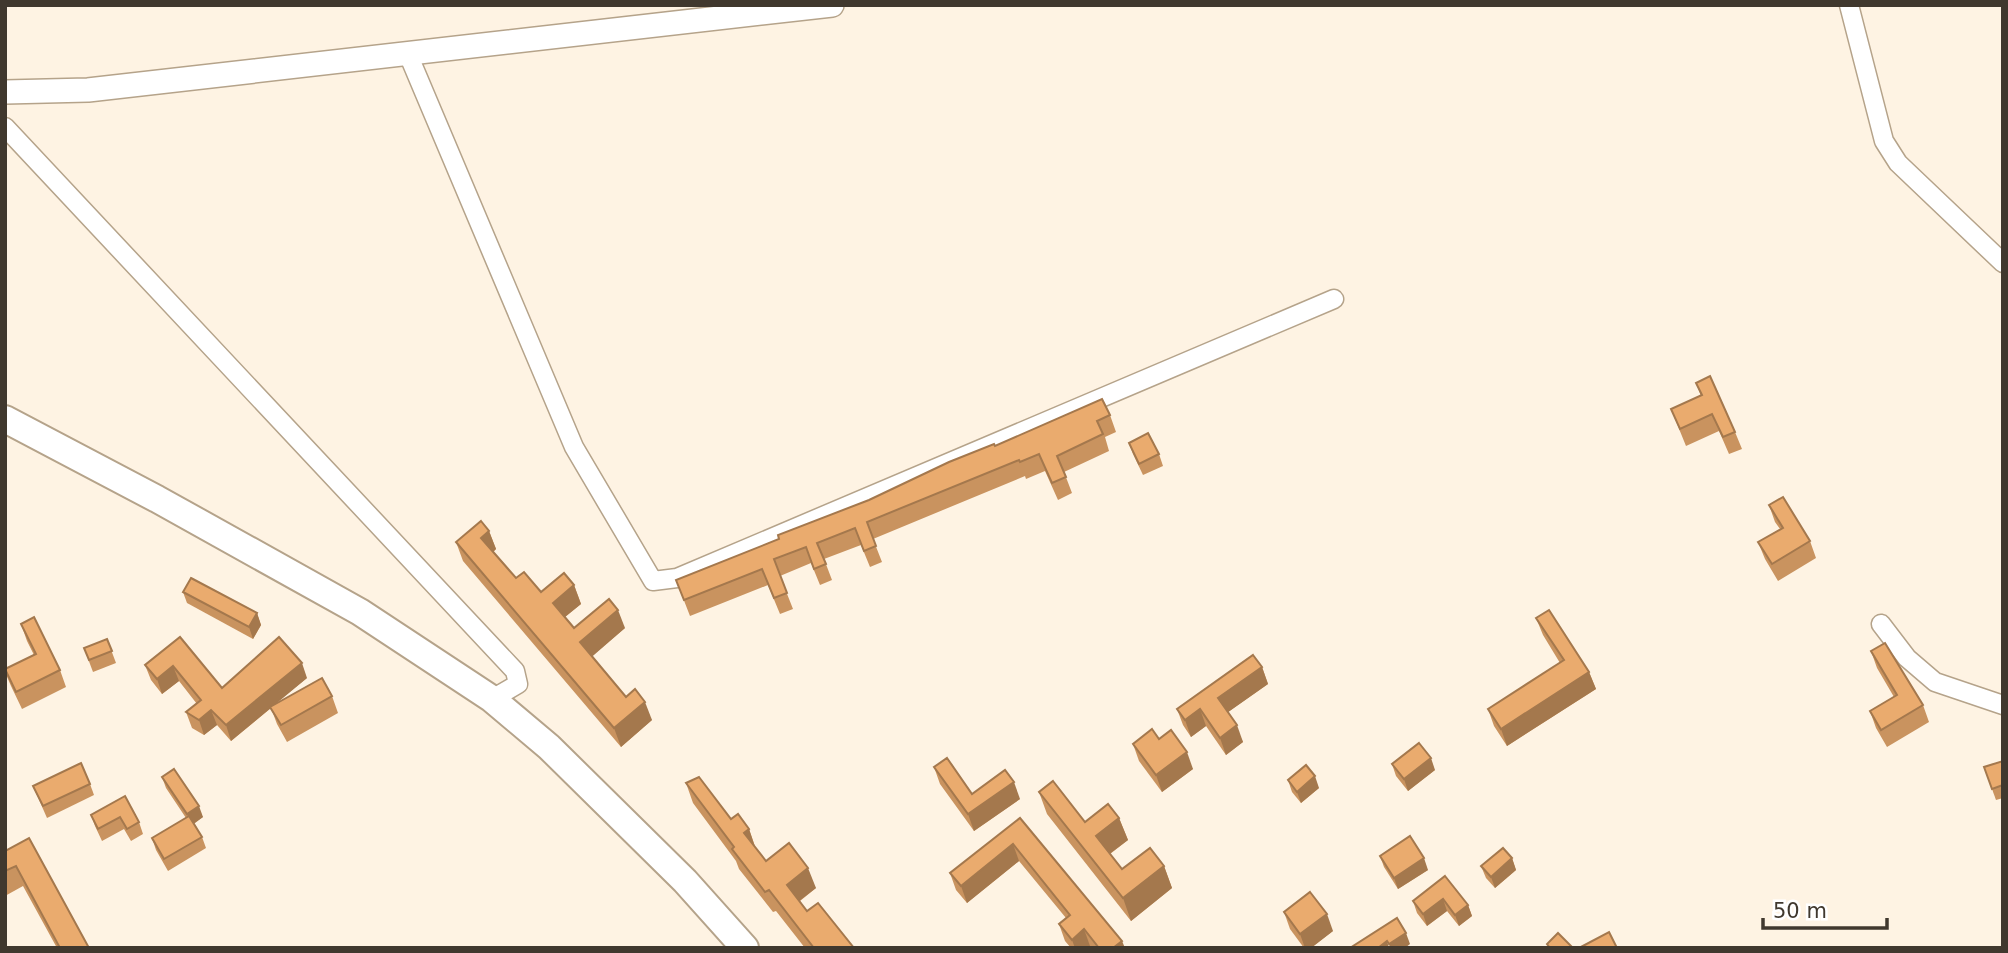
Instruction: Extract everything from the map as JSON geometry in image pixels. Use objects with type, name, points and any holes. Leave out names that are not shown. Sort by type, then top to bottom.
[{"type":"main road","points":[[5,419],[157,499],[360,612],[492,699],[578,776],[685,881],[745,948]]},
{"type":"street","points":[[5,93],[88,90],[832,5]]},
{"type":"street","points":[[1849,5],[1884,141],[1899,163],[2003,263]]},
{"type":"street","points":[[408,54],[573,447],[653,581],[677,578],[1334,299]]},
{"type":"street","points":[[5,127],[515,671],[518,684],[492,699]]},
{"type":"street","points":[[1881,624],[1908,658],[1935,682],[2003,705]]},
{"type":"building","points":[[1710,376],[1735,432],[1723,437],[1712,414],[1680,429],[1671,409],[1702,395],[1696,383]]},
{"type":"building","points":[[1102,399],[1110,415],[1097,421],[1103,434],[1057,456],[1066,477],[1052,483],[1039,454],[1020,462],[1019,460],[867,522],[876,546],[864,551],[855,528],[817,543],[826,564],[814,569],[806,547],[774,559],[787,593],[774,598],[762,569],[684,600],[676,580],[779,539],[778,535],[869,500],[949,462],[994,444],[995,446]]},
{"type":"building","points":[[1148,433],[1159,454],[1139,464],[1129,443]]},
{"type":"building","points":[[1783,497],[1810,541],[1772,564],[1758,542],[1783,528],[1769,505]]},
{"type":"building","points":[[481,521],[489,531],[481,538],[516,578],[524,572],[541,592],[564,573],[574,585],[553,603],[574,628],[609,599],[618,610],[580,642],[626,697],[635,689],[645,702],[614,728],[456,542]]},
{"type":"building","points":[[191,578],[257,613],[249,627],[183,592]]},
{"type":"building","points":[[1549,610],[1589,672],[1501,729],[1488,709],[1564,660],[1536,618]]},
{"type":"building","points":[[34,617],[60,670],[16,692],[5,669],[36,654],[21,624]]},
{"type":"building","points":[[180,637],[222,688],[279,637],[302,663],[226,725],[211,710],[199,720],[186,712],[201,700],[173,666],[157,679],[145,665]]},
{"type":"building","points":[[107,639],[112,651],[89,660],[84,648]]},
{"type":"building","points":[[1885,643],[1923,705],[1881,730],[1870,711],[1897,695],[1871,651]]},
{"type":"building","points":[[1253,655],[1262,667],[1218,698],[1237,725],[1220,738],[1200,709],[1185,720],[1177,709]]},
{"type":"building","points":[[322,678],[332,696],[281,725],[270,707]]},
{"type":"building","points":[[1152,729],[1159,739],[1171,730],[1187,752],[1156,775],[1133,744]]},
{"type":"building","points":[[1419,743],[1431,758],[1404,779],[1392,764]]},
{"type":"building","points":[[947,758],[972,794],[1005,770],[1014,782],[968,814],[934,767]]},
{"type":"building","points":[[2003,761],[2003,785],[1992,789],[1984,767]]},
{"type":"building","points":[[81,763],[90,784],[43,806],[33,786]]},
{"type":"building","points":[[1306,765],[1315,776],[1297,792],[1288,780]]},
{"type":"building","points":[[174,769],[199,806],[187,814],[162,777]]},
{"type":"building","points":[[699,777],[731,819],[738,814],[749,829],[744,833],[766,861],[789,843],[808,868],[787,885],[807,911],[818,903],[854,948],[814,948],[769,890],[765,892],[686,783]]},
{"type":"building","points":[[1053,781],[1085,822],[1108,804],[1119,818],[1096,836],[1122,869],[1150,848],[1164,866],[1123,898],[1039,792]]},
{"type":"building","points":[[125,796],[139,822],[127,829],[120,817],[98,829],[91,815]]},
{"type":"building","points":[[189,816],[202,837],[164,859],[152,838]]},
{"type":"building","points":[[1020,818],[1122,941],[1113,948],[1099,948],[1084,929],[1072,940],[1059,924],[1070,915],[1013,844],[961,886],[950,873]]},
{"type":"building","points":[[1410,836],[1424,858],[1394,878],[1380,856]]},
{"type":"building","points":[[29,838],[89,948],[60,948],[16,866],[5,871],[5,851]]},
{"type":"building","points":[[1503,848],[1512,858],[1491,877],[1481,866]]},
{"type":"building","points":[[1445,876],[1468,905],[1455,915],[1443,899],[1423,914],[1413,901]]},
{"type":"building","points":[[1310,892],[1327,914],[1300,934],[1284,912]]},
{"type":"building","points":[[1397,918],[1406,933],[1389,944],[1387,941],[1378,948],[1350,948]]},
{"type":"building","points":[[1609,932],[1617,948],[1579,948]]},
{"type":"building","points":[[1558,933],[1573,948],[1550,948],[1547,944]]}]
